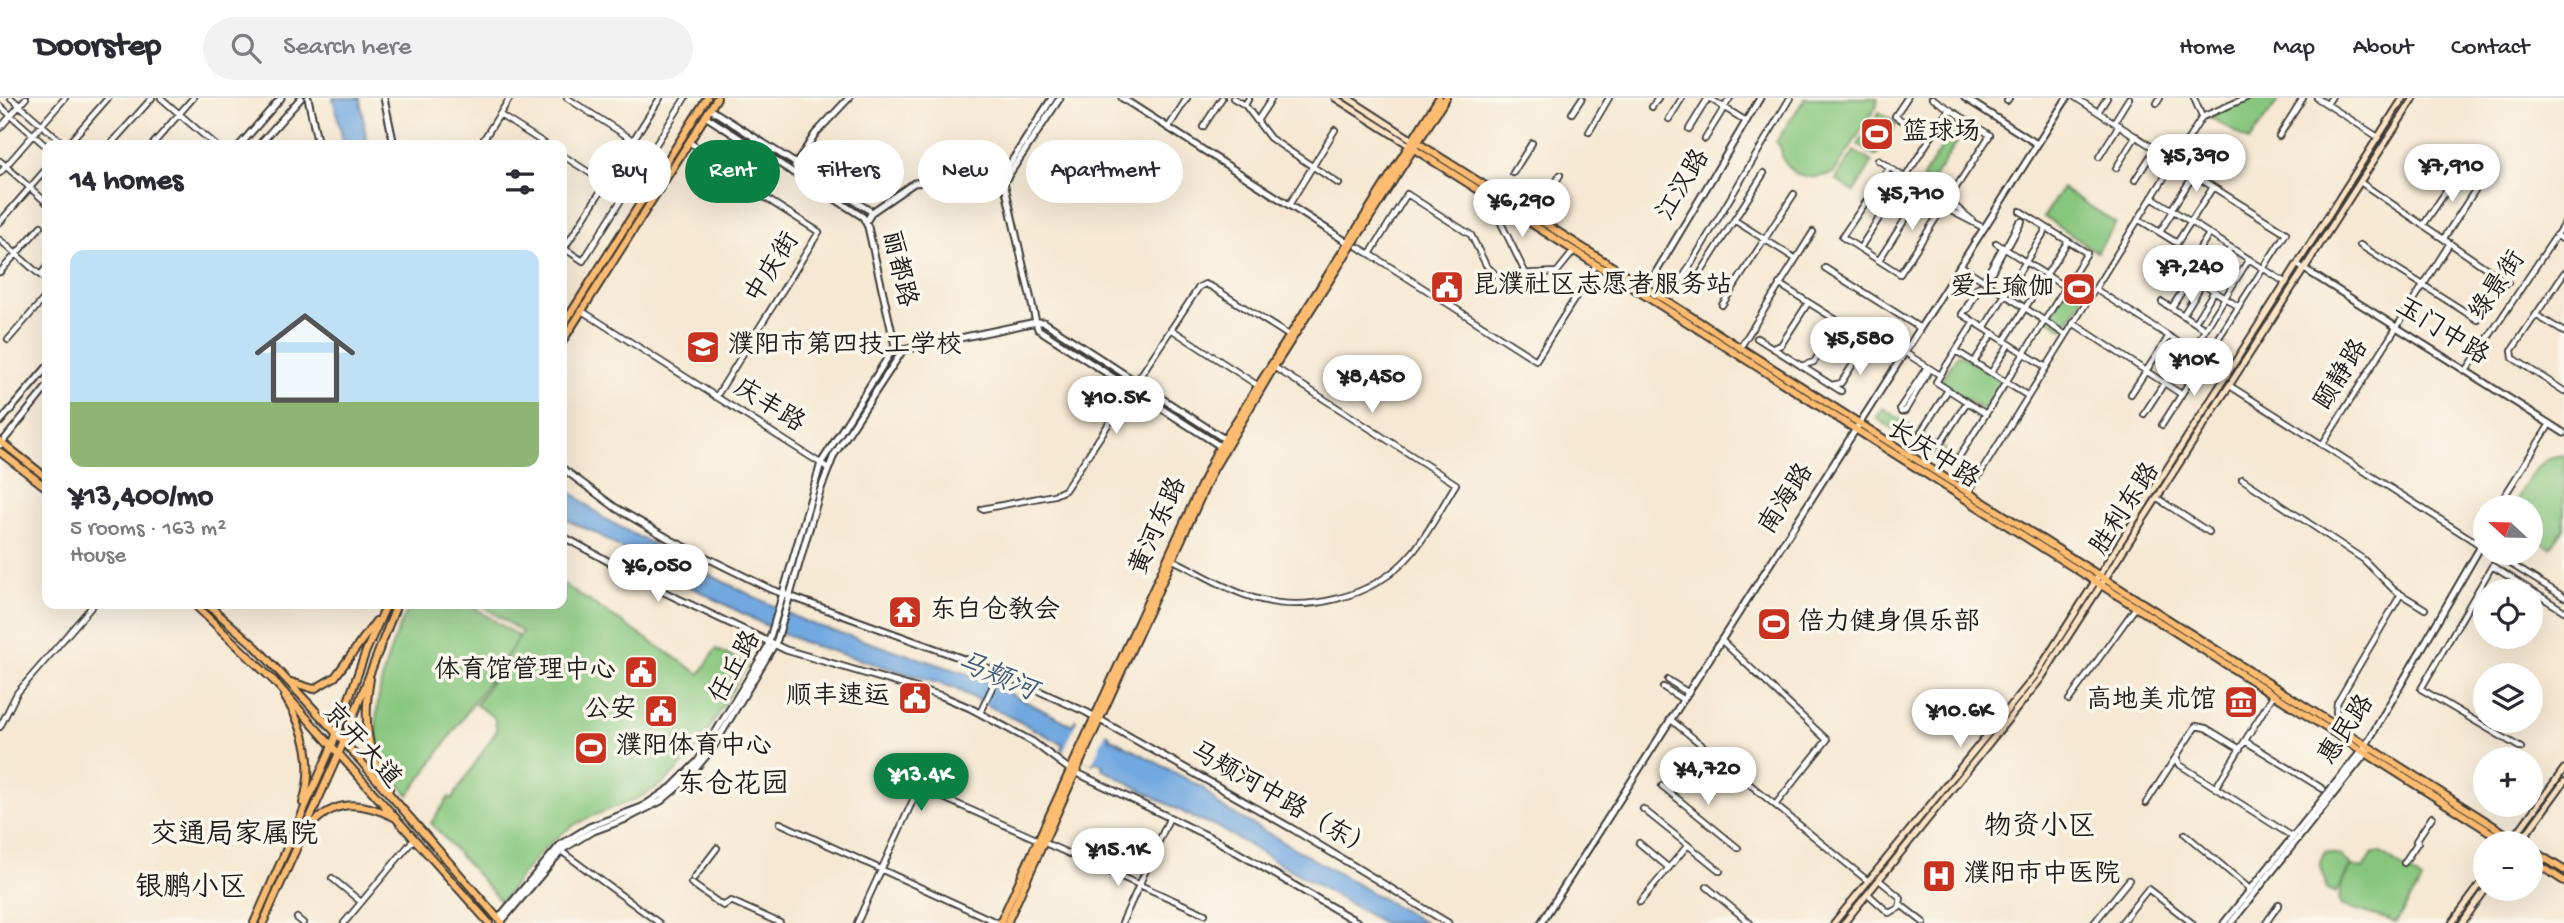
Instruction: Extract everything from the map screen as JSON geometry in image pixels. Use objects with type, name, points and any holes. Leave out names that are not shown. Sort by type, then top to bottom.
[{"type":"main road","points":[[567,319],[707,98]]},
{"type":"main road","points":[[690,140],[717,98]]},
{"type":"main road","name":"长庆中路","points":[[1335,98],[1510,205],[2498,831]]},
{"type":"main road","name":"长庆中路","points":[[1348,98],[1413,144]]},
{"type":"main road","name":"黄河东路","points":[[1226,440],[1413,144],[1439,98]]},
{"type":"main road","name":"黄河东路","points":[[1007,923],[1072,770],[1222,447],[1288,335],[1446,98]]},
{"type":"main road","name":"胜利东路","points":[[1844,923],[2022,705],[2403,98]]},
{"type":"main road","name":"胜利东路","points":[[1834,923],[2016,701],[2158,499],[2414,98]]},
{"type":"main road","points":[[567,334],[685,148]]},
{"type":"main road","name":"长庆中路","points":[[1510,205],[1596,265],[1645,291],[1739,348],[1857,427],[1967,494],[2136,607],[2366,749]]},
{"type":"main road","points":[[1,443],[42,474]]},
{"type":"main road","name":"黄河东路","points":[[1096,717],[1222,447]]},
{"type":"main road","points":[[0,452],[42,484]]},
{"type":"main road","name":"京开大道","points":[[199,609],[274,681],[489,923]]},
{"type":"main road","name":"京开大道","points":[[212,609],[271,664],[337,734],[500,921]]},
{"type":"main road","points":[[271,664],[298,685],[314,689],[325,686],[335,677],[384,609]]},
{"type":"main road","points":[[254,923],[337,734],[366,651],[385,609]]},
{"type":"main road","points":[[263,923],[339,753],[395,609]]},
{"type":"main road","points":[[373,662],[366,712],[370,750],[380,775],[401,808]]},
{"type":"main road","points":[[274,681],[301,728],[309,763],[304,798],[290,842]]},
{"type":"main road","points":[[2523,831],[2564,769]]},
{"type":"main road","points":[[2525,831],[2564,782]]},
{"type":"main road","points":[[299,842],[322,814],[345,804],[372,807],[398,819]]},
{"type":"main road","name":"黄河东路","points":[[999,923],[1041,840]]},
{"type":"main road","points":[[2543,857],[2564,870]]},
{"type":"main road","points":[[2543,867],[2564,881]]},
{"type":"main road","points":[[2452,923],[2473,894]]},
{"type":"main road","points":[[2462,923],[2478,901]]},
{"type":"street","points":[[11,98],[60,140]]},
{"type":"street","points":[[0,128],[26,98]]},
{"type":"street","points":[[0,173],[65,98]]},
{"type":"street","points":[[70,140],[108,98]]},
{"type":"street","points":[[114,140],[152,98]]},
{"type":"street","points":[[161,98],[209,140]]},
{"type":"street","points":[[156,140],[193,98]]},
{"type":"street","points":[[244,140],[281,98]]},
{"type":"street","points":[[263,140],[301,98]]},
{"type":"street","points":[[308,98],[317,140]]},
{"type":"street","points":[[384,98],[393,140]]},
{"type":"street","points":[[483,140],[510,98]]},
{"type":"street","points":[[567,98],[632,140],[660,98]]},
{"type":"street","points":[[659,140],[685,98]]},
{"type":"street","points":[[812,140],[849,98]]},
{"type":"street","points":[[1012,161],[1052,98]]},
{"type":"street","points":[[1012,169],[1060,98]]},
{"type":"street","points":[[1122,98],[1348,242]]},
{"type":"street","points":[[1168,128],[1187,98]]},
{"type":"street","points":[[1203,127],[1222,98]]},
{"type":"street","points":[[1233,98],[1245,101],[1270,138],[1339,184]]},
{"type":"street","points":[[1257,121],[1272,98]]},
{"type":"street","points":[[1572,113],[1582,98]]},
{"type":"street","points":[[1589,132],[1609,98]]},
{"type":"street","points":[[1652,107],[1658,98]]},
{"type":"street","points":[[1669,119],[1682,98]]},
{"type":"street","points":[[1689,129],[1708,98],[1746,121]]},
{"type":"street","points":[[1705,139],[1730,98]]},
{"type":"street","name":"江汉路","points":[[1645,291],[1760,98]]},
{"type":"street","points":[[1682,279],[1790,98]]},
{"type":"street","points":[[1907,98],[1895,116],[1930,139]]},
{"type":"street","points":[[1889,168],[1842,237],[1900,274],[1990,135],[1932,98]]},
{"type":"street","points":[[1965,98],[2037,144]]},
{"type":"street","name":"南海路","points":[[1541,923],[2067,98]]},
{"type":"street","points":[[2076,98],[2174,161]]},
{"type":"street","points":[[2098,112],[2108,98]]},
{"type":"street","points":[[2099,157],[2129,98]]},
{"type":"street","points":[[2194,98],[2202,117]]},
{"type":"street","points":[[1967,494],[2202,117],[2246,98]]},
{"type":"street","points":[[2279,136],[2302,98]]},
{"type":"street","points":[[2317,98],[2378,137]]},
{"type":"street","points":[[2327,104],[2331,98]]},
{"type":"street","points":[[0,106],[42,143]]},
{"type":"street","name":"丽都路","points":[[710,109],[794,163]]},
{"type":"street","points":[[1860,248],[1949,109]]},
{"type":"street","points":[[500,115],[539,140]]},
{"type":"street","name":"丽都路","points":[[705,116],[863,217],[895,346],[903,350]]},
{"type":"street","points":[[1289,205],[1335,130]]},
{"type":"street","points":[[2116,168],[2136,136]]},
{"type":"street","points":[[1513,173],[1532,143]]},
{"type":"street","points":[[2135,180],[2155,149]]},
{"type":"street","points":[[567,158],[588,172]]},
{"type":"street","points":[[1878,160],[1945,204],[1945,208],[1959,217],[1984,228]]},
{"type":"street","points":[[0,161],[42,199]]},
{"type":"street","points":[[2160,232],[2201,164]]},
{"type":"street","points":[[792,172],[794,168]]},
{"type":"street","points":[[2424,224],[2460,171]]},
{"type":"street","points":[[1693,285],[1764,173]]},
{"type":"street","points":[[0,222],[42,174]]},
{"type":"street","points":[[2194,175],[2286,233],[2218,339]]},
{"type":"street","points":[[1547,197],[1560,176]]},
{"type":"street","points":[[2360,182],[2508,283]]},
{"type":"street","points":[[872,212],[918,183]]},
{"type":"street","points":[[2443,239],[2479,184]]},
{"type":"street","points":[[2138,219],[2177,243],[2213,187]]},
{"type":"street","points":[[1880,260],[1924,190]]},
{"type":"street","points":[[1370,254],[1407,194],[1471,235],[1486,265],[1496,275],[1557,272],[1574,251]]},
{"type":"street","points":[[1722,305],[1794,194]]},
{"type":"street","points":[[2152,197],[2286,283]]},
{"type":"street","points":[[567,243],[592,203]]},
{"type":"street","points":[[567,251],[583,261],[619,203]]},
{"type":"street","name":"中庆街","points":[[716,397],[819,232],[773,203]]},
{"type":"street","name":"丽都路","points":[[858,203],[872,212],[866,222]]},
{"type":"street","points":[[1008,203],[1038,329],[1222,447]]},
{"type":"street","points":[[1510,205],[1500,221],[1525,274]]},
{"type":"street","points":[[1888,205],[1907,218]]},
{"type":"street","points":[[1954,465],[2087,253],[2020,211]]},
{"type":"street","points":[[2026,215],[1962,314],[2046,367]]},
{"type":"street","points":[[1734,220],[1796,259]]},
{"type":"street","name":"绿景街","points":[[2466,371],[2564,224]]},
{"type":"street","points":[[0,272],[41,226]]},
{"type":"street","points":[[1984,328],[2048,228]]},
{"type":"street","points":[[1739,348],[1813,232]]},
{"type":"street","points":[[2209,234],[2185,272],[2239,307]]},
{"type":"street","points":[[2556,235],[2564,240]]},
{"type":"street","points":[[0,240],[40,275],[42,273]]},
{"type":"street","points":[[1991,373],[2025,309],[2068,241]]},
{"type":"street","points":[[1996,243],[2065,287]]},
{"type":"street","name":"颐静路","points":[[2322,445],[2450,243]]},
{"type":"street","points":[[2360,245],[2478,320]]},
{"type":"street","points":[[1359,247],[1536,360],[1596,265]]},
{"type":"street","points":[[2183,315],[2231,248]]},
{"type":"street","points":[[2144,414],[2205,329],[2249,259]]},
{"type":"street","points":[[1960,265],[2066,335]]},
{"type":"street","name":"玉门中路","points":[[2298,265],[2564,433]]},
{"type":"street","points":[[1825,268],[1920,328]]},
{"type":"street","points":[[2564,273],[2512,350],[2513,358],[2564,391]]},
{"type":"street","points":[[2172,307],[2192,276]]},
{"type":"street","points":[[982,509],[1062,493],[1199,287],[1205,284],[1288,335]]},
{"type":"street","points":[[1779,284],[1899,360]]},
{"type":"street","points":[[2095,289],[2204,359],[2230,372]]},
{"type":"street","points":[[2195,322],[2214,291]]},
{"type":"street","points":[[8,340],[42,301]]},
{"type":"street","points":[[2162,302],[2205,329]]},
{"type":"street","points":[[1772,348],[1782,345],[1808,303]]},
{"type":"street","name":"庆丰路","points":[[582,311],[828,468]]},
{"type":"street","points":[[2536,315],[2564,332]]},
{"type":"street","points":[[903,350],[1036,321],[1044,322],[1226,440]]},
{"type":"street","points":[[1800,366],[1814,362],[1839,322]]},
{"type":"street","points":[[1975,322],[1936,383],[1986,414]]},
{"type":"street","points":[[2073,323],[2181,394]]},
{"type":"street","points":[[1171,329],[1257,385]]},
{"type":"street","points":[[1974,362],[1993,333]]},
{"type":"street","points":[[2131,394],[2169,336]]},
{"type":"street","points":[[1757,338],[1841,391]]},
{"type":"street","points":[[1831,386],[1841,383],[1868,341]]},
{"type":"street","name":"任丘路","points":[[500,921],[560,845],[589,827],[642,807],[684,776],[714,737],[772,641],[780,603],[821,463],[895,346]]},
{"type":"street","name":"任丘路","points":[[500,921],[561,850],[591,832],[644,811],[688,778],[712,749],[772,641],[788,606],[828,468],[843,439],[903,350]]},
{"type":"street","points":[[1956,351],[2028,396]]},
{"type":"street","points":[[1905,352],[1940,375]]},
{"type":"street","points":[[2162,425],[2204,359]]},
{"type":"street","points":[[1172,559],[1227,588],[1260,600],[1307,604],[1344,597],[1378,581],[1411,554],[1457,484],[1274,367]]},
{"type":"street","points":[[1923,377],[1905,411],[1901,412],[1900,408],[1929,368]]},
{"type":"street","points":[[0,422],[42,373]]},
{"type":"street","points":[[2230,386],[2473,541]]},
{"type":"street","points":[[1921,432],[1948,390]]},
{"type":"street","points":[[1,443],[42,393]]},
{"type":"street","points":[[1940,444],[1967,402]]},
{"type":"street","points":[[2505,495],[2550,424]]},
{"type":"street","name":"马颊河中路（东）","points":[[567,471],[660,534],[783,594],[999,673],[1096,717],[1291,828],[1448,923]]},
{"type":"street","points":[[2242,479],[2363,559],[2401,594],[2425,609]]},
{"type":"street","points":[[2158,499],[2209,532]]},
{"type":"street","points":[[567,539],[666,593],[814,660],[942,696],[981,711],[1033,742],[1072,770],[1225,845],[1359,923]]},
{"type":"street","name":"惠民路","points":[[2231,923],[2366,749],[2473,564]]},
{"type":"street","points":[[2512,565],[2564,597]]},
{"type":"street","points":[[2519,747],[2421,689],[2492,566],[2564,611]]},
{"type":"street","points":[[2336,712],[2337,702],[2401,594]]},
{"type":"street","points":[[2069,699],[2136,607]]},
{"type":"street","points":[[0,727],[17,693],[90,609]]},
{"type":"street","points":[[1721,640],[1827,740],[1774,804]]},
{"type":"street","points":[[981,711],[999,673]]},
{"type":"street","points":[[1668,680],[1687,692]]},
{"type":"street","points":[[1663,687],[1682,699]]},
{"type":"street","points":[[2216,788],[2274,694]]},
{"type":"street","points":[[1670,719],[1868,881]]},
{"type":"street","points":[[2146,803],[2196,726],[2206,727],[2240,749]]},
{"type":"street","points":[[2245,741],[2323,789]]},
{"type":"street","name":"惠民路","points":[[2224,923],[2366,749]]},
{"type":"street","points":[[2176,757],[2180,765],[2293,837]]},
{"type":"street","points":[[1662,786],[1738,848]]},
{"type":"street","points":[[857,923],[919,787],[1205,914]]},
{"type":"street","points":[[1643,808],[1720,871]]},
{"type":"street","points":[[2404,863],[2432,817]]},
{"type":"street","points":[[1122,923],[1169,819]]},
{"type":"street","points":[[780,823],[999,923]]},
{"type":"street","points":[[2185,834],[2251,890]]},
{"type":"street","points":[[344,923],[415,839]]},
{"type":"street","points":[[1639,843],[1669,868]]},
{"type":"street","points":[[1640,902],[1688,845]]},
{"type":"street","points":[[717,848],[692,880],[723,906],[731,901],[779,923]]},
{"type":"street","points":[[561,850],[659,923]]},
{"type":"street","points":[[332,878],[361,902]]},
{"type":"street","points":[[1879,880],[1901,898],[1902,905],[1924,923]]},
{"type":"street","points":[[2094,923],[2129,880]]},
{"type":"street","points":[[1707,887],[1750,923]]},
{"type":"street","points":[[2121,923],[2148,889],[2192,923]]},
{"type":"street","points":[[1868,894],[1889,913],[1902,905]]},
{"type":"street","points":[[2266,923],[2280,904]]},
{"type":"street","points":[[297,918],[303,923]]},
{"type":"green space","points":[[1805,98],[1878,98],[1876,107],[1834,173],[1812,177],[1792,171],[1776,142]]},
{"type":"green space","points":[[2251,98],[2280,98],[2249,141],[2215,120],[2206,118]]},
{"type":"green space","name":"篮球场","points":[[1879,112],[1897,123],[1876,156],[1858,145]]},
{"type":"green space","points":[[1960,119],[1968,125],[1930,184],[1922,179]]},
{"type":"green space","name":"篮球场","points":[[1854,151],[1872,162],[1854,192],[1836,180]]},
{"type":"green space","points":[[2062,188],[2116,223],[2097,252],[2044,217]]},
{"type":"green space","points":[[2067,287],[2083,298],[2063,329],[2047,319]]},
{"type":"green space","points":[[1958,354],[2003,382],[1985,411],[1940,383]]},
{"type":"green space","points":[[1883,408],[1947,450],[1953,458],[1951,466],[1876,418]]},
{"type":"green space","points":[[2564,455],[2564,528],[2551,548],[2543,543],[2543,495],[2520,495],[2539,466],[2555,456]]},
{"type":"green space","name":"濮阳体育中心","points":[[567,586],[700,674],[716,649],[747,665],[711,726],[680,768],[644,795],[571,827],[533,862],[501,902],[431,823],[449,797],[452,799],[497,730],[494,717],[476,705],[519,638],[409,795],[390,773],[380,752],[377,709],[386,662],[408,609],[477,609],[519,637],[522,632],[488,609],[567,609]]},
{"type":"green space","points":[[2325,852],[2340,855],[2351,865],[2336,893],[2327,889],[2320,862]]},
{"type":"green space","points":[[2373,853],[2381,853],[2422,881],[2396,922],[2340,905],[2341,890],[2349,870],[2352,866],[2363,869]]},
{"type":"water","points":[[333,98],[360,98],[366,140],[343,140]]},
{"type":"water","points":[[567,489],[605,519],[806,622],[977,677],[1072,725],[1075,720],[1110,735],[1109,739],[1203,788],[1220,806],[1425,923],[1383,923],[1213,825],[1194,818],[1102,769],[1103,765],[1095,761],[1093,764],[1061,749],[1063,744],[954,688],[805,643],[652,567],[594,532],[567,520]]},
{"type":"pier","points":[[1078,719],[1106,732],[1092,764],[1063,752]]},
{"type":"place","name":"篮球场","points":[[1877,134]]},
{"type":"place","name":"昆濮社区志愿者服务站","points":[[1447,287]]},
{"type":"place","name":"爱上瑜伽","points":[[2079,289]]},
{"type":"place","name":"濮阳市第四技工学校","points":[[703,347]]},
{"type":"place","name":"东白仓教会","points":[[905,612]]},
{"type":"place","name":"倍力健身俱乐部","points":[[1774,624]]},
{"type":"place","name":"体育馆管理中心","points":[[641,672]]},
{"type":"place","name":"顺丰速运","points":[[915,698]]},
{"type":"place","name":"高地美术馆","points":[[2241,702]]},
{"type":"place","name":"公安","points":[[661,711]]},
{"type":"place","name":"濮阳体育中心","points":[[591,748]]},
{"type":"place","name":"濮阳市中医院","points":[[1939,876]]},
{"type":"district","name":"东仓花园","points":[[733,786]]},
{"type":"district","name":"物资小区","points":[[2040,828]]},
{"type":"district","name":"交通局家属院","points":[[234,836]]},
{"type":"district","name":"银鹏小区","points":[[191,889]]},
{"type":"water label","name":"马颊河","points":[[996,678]]}]
